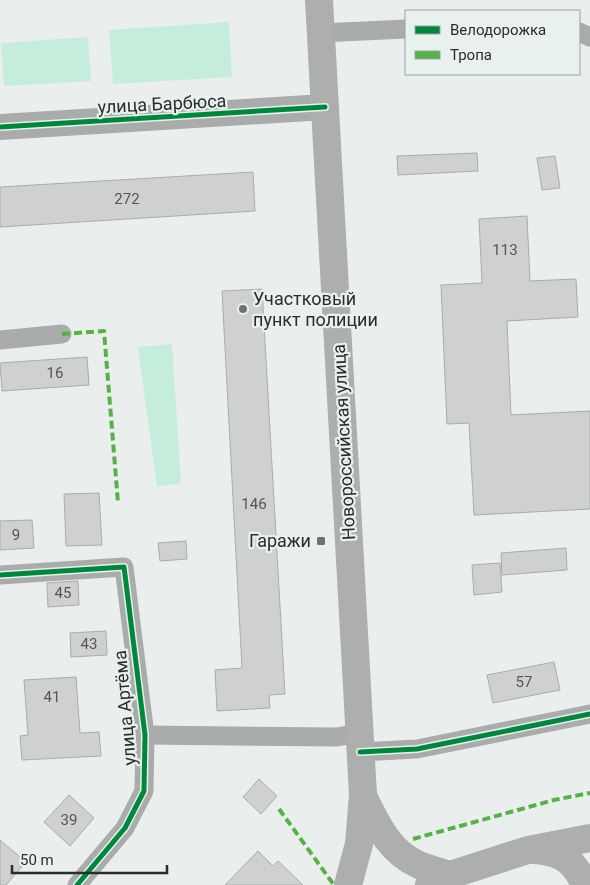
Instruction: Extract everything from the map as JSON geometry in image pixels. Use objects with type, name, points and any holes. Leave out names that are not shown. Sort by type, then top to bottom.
[{"type":"main road","name":"Новороссийская улица","points":[[319,0],[362,795],[359,844],[348,885]]},
{"type":"main road","points":[[362,795],[378,828],[394,850],[439,880],[528,850],[590,838]]},
{"type":"main road","points":[[528,850],[543,851],[564,857],[573,864],[585,885]]},
{"type":"street","points":[[321,33],[405,28]]},
{"type":"street","name":"улица Барбюса","points":[[0,127],[325,107]]},
{"type":"street","points":[[0,340],[62,334]]},
{"type":"street","name":"улица Артёма","points":[[0,575],[124,567],[145,735],[144,791],[125,828],[77,885]]},
{"type":"street","points":[[145,735],[337,736],[360,743],[417,749],[590,714]]},
{"type":"green space","points":[[229,22],[232,77],[113,84],[109,30]]},
{"type":"green space","points":[[88,37],[91,81],[4,86],[1,43]]},
{"type":"green space","points":[[172,344],[181,483],[157,487],[138,347]]},
{"type":"building","points":[[477,153],[478,171],[398,175],[397,156]]},
{"type":"building","points":[[555,156],[560,188],[542,190],[537,158]]},
{"type":"building","points":[[253,172],[255,211],[0,227],[0,187]]},
{"type":"building","points":[[527,216],[530,281],[576,279],[578,317],[507,321],[511,415],[590,411],[590,509],[474,515],[469,423],[447,424],[441,285],[482,283],[479,219]]},
{"type":"building","points":[[262,289],[285,694],[269,695],[270,708],[217,711],[215,670],[242,668],[222,291]]},
{"type":"building","points":[[87,357],[89,385],[2,391],[0,363]]},
{"type":"building","points":[[99,493],[102,545],[66,546],[64,494]]},
{"type":"building","points":[[32,520],[34,548],[0,550],[0,521]]},
{"type":"building","points":[[186,541],[187,559],[160,561],[158,543]]},
{"type":"building","points":[[566,548],[567,570],[502,575],[501,553]]},
{"type":"building","points":[[500,563],[502,592],[474,595],[472,565]]},
{"type":"building","points":[[78,581],[79,605],[48,607],[47,583]]},
{"type":"building","points":[[106,631],[107,655],[71,657],[70,633]]},
{"type":"building","points":[[554,662],[560,690],[493,703],[487,675]]},
{"type":"building","points":[[76,677],[80,733],[99,732],[101,756],[22,760],[20,736],[28,735],[24,680]]},
{"type":"building","points":[[259,779],[277,796],[261,814],[243,797]]},
{"type":"building","points":[[69,795],[94,818],[70,846],[44,822]]},
{"type":"building","points":[[0,840],[26,862],[6,885],[0,885]]},
{"type":"building","points":[[258,851],[273,866],[278,861],[303,885],[225,885]]},
{"type":"marked path","points":[[62,334],[104,331],[118,503]]},
{"type":"marked path","points":[[413,839],[554,800],[590,793]]},
{"type":"marked path","points":[[279,809],[334,885]]},
{"type":"cycle path","points":[[0,127],[325,107]]},
{"type":"cycle path","points":[[0,575],[124,567],[145,735],[144,791],[125,828],[77,885]]},
{"type":"cycle path","points":[[360,752],[417,749],[590,714]]},
{"type":"place","name":"Участковый пункт полиции","points":[[243,309]]},
{"type":"place","name":"Гаражи","points":[[321,541]]}]
